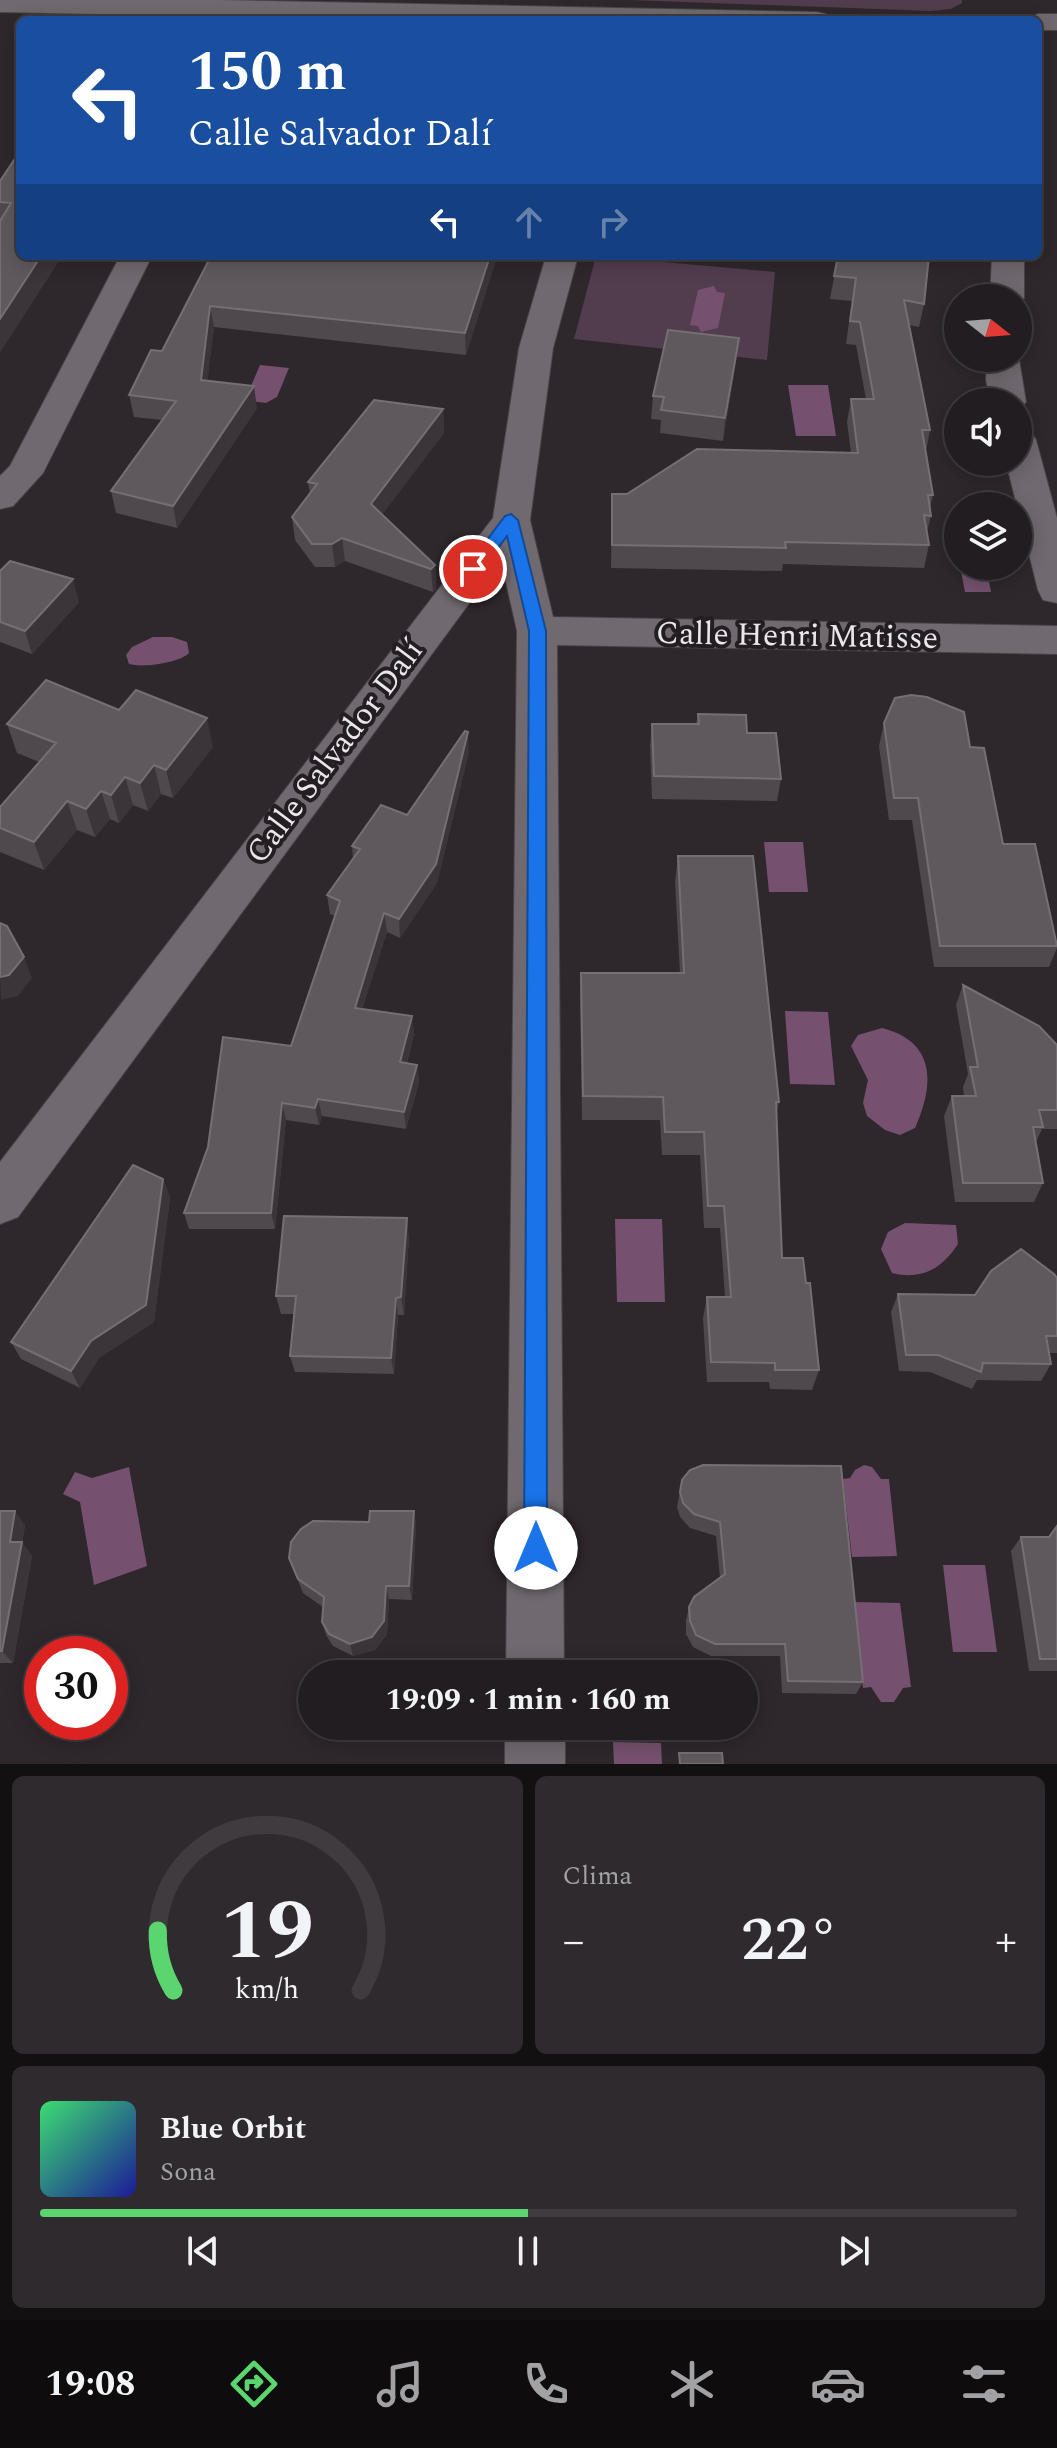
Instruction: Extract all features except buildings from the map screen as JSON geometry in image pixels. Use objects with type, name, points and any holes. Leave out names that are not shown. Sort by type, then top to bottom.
[{"type":"street","points":[[1050,0],[1057,9]]},
{"type":"street","points":[[0,4],[261,14],[614,13],[622,16]]},
{"type":"street","points":[[0,497],[25,473],[134,260]]},
{"type":"street","name":"Calle Salvador Dalí","points":[[0,1201],[511,520],[536,348],[561,260]]},
{"type":"street","points":[[1007,284],[1008,260]]},
{"type":"street","points":[[1027,476],[1057,590]]},
{"type":"street","points":[[511,520],[537,631],[535,1660]]},
{"type":"street","name":"Calle Henri Matisse","points":[[537,631],[1057,640]]},
{"type":"street","points":[[535,1740],[535,1764]]},
{"type":"shaded area","points":[[630,0],[962,0],[962,3],[951,9],[931,11]]},
{"type":"shaded area","points":[[595,260],[641,260],[775,272],[767,360],[574,339]]},
{"type":"shaded area","points":[[714,286],[717,292],[725,293],[718,328],[701,332],[698,326],[690,325],[698,290]]},
{"type":"shaded area","points":[[260,365],[289,368],[277,397],[266,403],[251,401],[248,393]]},
{"type":"shaded area","points":[[788,385],[828,385],[836,436],[796,436]]},
{"type":"shaded area","points":[[963,580],[989,580],[991,592],[965,592]]},
{"type":"shaded area","points":[[153,637],[172,637],[187,642],[189,653],[160,664],[129,664],[126,655],[132,647]]},
{"type":"shaded area","points":[[764,842],[803,842],[808,892],[769,892]]},
{"type":"shaded area","points":[[785,1011],[828,1012],[835,1085],[790,1084]]},
{"type":"shaded area","points":[[882,1028],[913,1043],[922,1054],[926,1067],[926,1096],[915,1128],[900,1135],[885,1130],[867,1116],[863,1103],[868,1080],[851,1046],[858,1035]]},
{"type":"shaded area","points":[[615,1219],[662,1219],[665,1302],[617,1302]]},
{"type":"shaded area","points":[[905,1223],[956,1225],[958,1244],[945,1260],[930,1271],[912,1275],[892,1273],[881,1249],[888,1232]]},
{"type":"shaded area","points":[[864,1465],[872,1467],[881,1479],[889,1479],[897,1556],[852,1557],[843,1479],[850,1478],[855,1470]]},
{"type":"shaded area","points":[[129,1467],[147,1566],[94,1585],[80,1502],[63,1494],[75,1472],[92,1478]]},
{"type":"shaded area","points":[[943,1565],[985,1565],[997,1652],[953,1652]]},
{"type":"shaded area","points":[[854,1602],[900,1603],[911,1687],[903,1688],[894,1702],[881,1702],[871,1687],[863,1688]]},
{"type":"shaded area","points":[[613,1742],[661,1743],[662,1764],[614,1764]]},
{"type":"route","points":[[473,569],[511,520],[537,631],[536,1548]]}]
